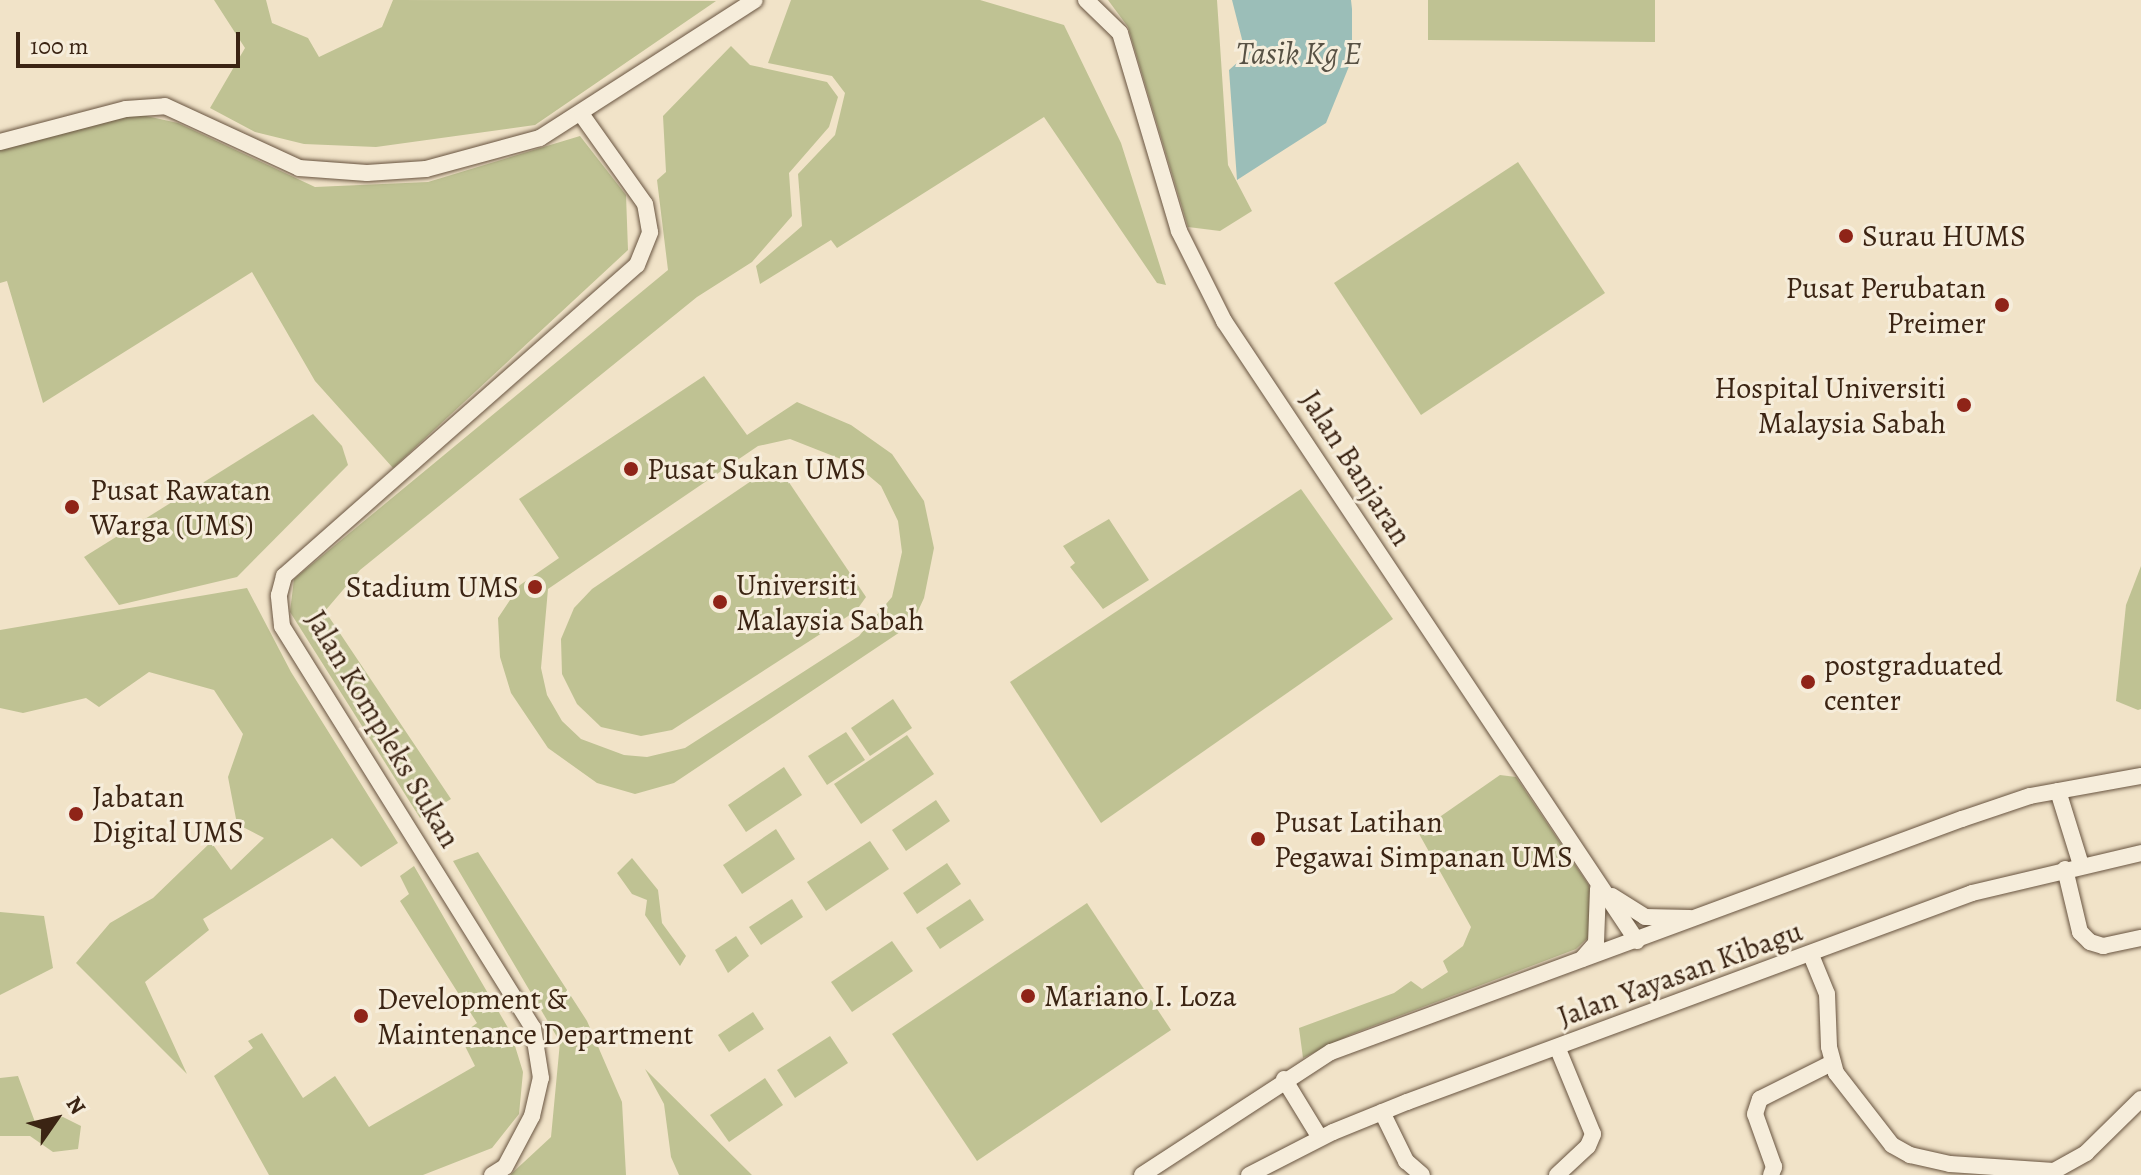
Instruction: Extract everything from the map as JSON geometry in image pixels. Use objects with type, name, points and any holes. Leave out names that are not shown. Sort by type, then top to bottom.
[{"type":"street","points":[[0,142],[126,109],[165,106],[299,168],[367,173],[479,157],[540,138],[582,115],[755,0]]},
{"type":"street","name":"Jalan Banjaran","points":[[1086,0],[1120,33],[1179,231],[1224,321],[1637,941]]},
{"type":"street","name":"Jalan Kompleks Sukan","points":[[492,1175],[505,1167],[529,1127],[541,1078],[538,1042],[282,626],[279,595],[284,576],[637,265],[650,232],[645,204],[582,115]]},
{"type":"street","points":[[1142,1175],[1284,1079],[1331,1052],[1962,819],[2058,791],[2141,776]]},
{"type":"street","points":[[2058,791],[2073,867],[2080,932],[2090,942],[2103,946],[2141,938]]},
{"type":"street","name":"Jalan Yayasan Kibagu","points":[[1249,1175],[1320,1138],[1382,1112],[1972,893],[2141,853]]},
{"type":"street","points":[[1596,881],[1645,917],[1699,918]]},
{"type":"street","points":[[1581,960],[1596,943],[1601,923],[1596,881]]},
{"type":"street","points":[[1811,955],[1827,994],[1832,1063],[1892,1145],[1950,1164],[2054,1171],[2068,1166],[2141,1099]]},
{"type":"street","points":[[1557,1175],[1588,1146],[1593,1134],[1558,1049]]},
{"type":"street","points":[[1771,1175],[1774,1167],[1755,1114],[1760,1099],[1832,1063]]},
{"type":"street","points":[[1284,1079],[1320,1138]]},
{"type":"street","points":[[1382,1112],[1406,1161],[1422,1175]]},
{"type":"green space","points":[[214,0],[266,0],[272,23],[308,38],[319,57],[382,27],[393,0],[716,1],[535,125],[376,147],[304,144],[255,132],[210,108],[245,48]]},
{"type":"green space","points":[[791,0],[980,0],[1064,25],[1121,143],[1166,285],[1157,283],[1044,117],[837,248],[831,240],[760,284],[756,266],[802,226],[798,174],[835,135],[845,93],[832,76],[768,63]]},
{"type":"green space","points":[[1108,0],[1217,0],[1228,165],[1252,211],[1220,231],[1188,227],[1128,27]]},
{"type":"green space","points":[[1428,0],[1655,0],[1655,42],[1428,40]]},
{"type":"green space","points":[[731,46],[750,65],[827,82],[838,97],[829,127],[789,173],[792,216],[752,262],[697,297],[360,570],[325,611],[451,799],[420,818],[290,612],[294,579],[668,270],[657,180],[666,172],[663,116]]},
{"type":"green space","points":[[128,112],[178,123],[315,187],[428,182],[580,136],[626,195],[628,250],[393,468],[315,381],[252,272],[43,403],[7,281],[0,283],[0,144]]},
{"type":"green space","points":[[1518,162],[1605,293],[1421,415],[1334,283]]},
{"type":"green space","name":"Stadium UMS","points":[[704,376],[747,435],[797,402],[851,425],[892,454],[924,501],[934,548],[924,598],[912,624],[674,783],[635,794],[597,783],[548,748],[511,693],[500,657],[498,618],[520,585],[559,558],[519,499]],"holes":[[[790,439],[856,465],[881,486],[898,521],[902,552],[892,597],[859,636],[685,748],[647,757],[624,755],[581,739],[562,721],[547,695],[541,668],[548,589],[758,446]]]},
{"type":"green space","points":[[313,414],[342,446],[348,465],[237,577],[119,605],[84,557]]},
{"type":"green space","points":[[780,469],[866,597],[856,611],[672,730],[641,736],[601,727],[577,704],[562,674],[561,639],[574,608],[592,589],[760,475]]},
{"type":"green space","points":[[1301,489],[1393,619],[1101,823],[1010,682]]},
{"type":"green space","points":[[1109,519],[1149,580],[1103,609],[1070,567],[1075,563],[1063,546]]},
{"type":"green space","points":[[2141,566],[2141,709],[2138,710],[2116,701],[2126,605]]},
{"type":"green space","points":[[247,588],[291,672],[398,843],[361,867],[332,838],[203,919],[209,930],[145,982],[187,1074],[76,963],[110,923],[153,898],[211,842],[231,870],[264,838],[237,824],[228,777],[243,734],[214,690],[149,672],[99,707],[86,698],[23,713],[0,708],[0,630]]},
{"type":"green space","points":[[893,699],[912,728],[870,756],[851,728]]},
{"type":"green space","points":[[846,732],[865,760],[827,785],[808,756]]},
{"type":"green space","points":[[907,735],[934,774],[861,824],[834,784]]},
{"type":"green space","points":[[784,767],[802,795],[746,832],[728,805]]},
{"type":"green space","points":[[1500,775],[1516,777],[1588,884],[1598,909],[1595,931],[1576,949],[1352,1034],[1303,1058],[1299,1028],[1394,993],[1411,981],[1422,989],[1448,972],[1443,961],[1463,946],[1471,927],[1418,832]]},
{"type":"green space","points":[[936,800],[950,821],[906,851],[892,830]]},
{"type":"green space","points":[[776,829],[795,859],[742,894],[723,865]]},
{"type":"green space","points":[[870,841],[889,869],[826,911],[807,882]]},
{"type":"green space","points":[[478,852],[587,1021],[622,1102],[626,1175],[510,1175],[551,1137],[560,1042],[453,861]]},
{"type":"green space","points":[[632,858],[658,890],[662,923],[686,956],[680,966],[645,915],[647,900],[632,894],[617,873]]},
{"type":"green space","points":[[947,863],[961,884],[917,914],[903,893]]},
{"type":"green space","points":[[414,866],[511,1033],[523,1072],[519,1114],[492,1148],[423,1175],[269,1175],[214,1076],[253,1048],[248,1041],[262,1033],[303,1098],[335,1076],[369,1127],[475,1066],[460,1036],[477,1023],[400,901],[409,894],[400,876]]},
{"type":"green space","points":[[792,899],[803,917],[761,945],[749,927]]},
{"type":"green space","points":[[970,899],[984,920],[940,949],[926,928]]},
{"type":"green space","points":[[1087,903],[1171,1030],[977,1161],[892,1034]]},
{"type":"green space","points":[[0,912],[44,916],[53,968],[0,995]]},
{"type":"green space","points":[[736,936],[749,956],[728,973],[715,950]]},
{"type":"green space","points":[[892,941],[913,971],[852,1012],[831,982]]},
{"type":"green space","points":[[753,1012],[764,1029],[729,1052],[718,1035]]},
{"type":"green space","points":[[830,1036],[848,1063],[795,1098],[777,1070]]},
{"type":"green space","points":[[645,1069],[752,1175],[679,1175],[671,1157],[664,1104]]},
{"type":"green space","points":[[18,1076],[35,1122],[63,1117],[81,1126],[78,1149],[53,1152],[30,1136],[0,1136],[0,1078]]},
{"type":"green space","points":[[765,1078],[783,1105],[729,1142],[710,1115]]},
{"type":"water","name":"Tasik Kg E","points":[[1232,0],[1351,0],[1352,9],[1352,59],[1326,123],[1237,180],[1229,70],[1246,55]]},
{"type":"place","name":"Surau HUMS","points":[[1846,236]]},
{"type":"place","name":"Pusat Perubatan Preimer","points":[[2002,305]]},
{"type":"place","name":"Hospital Universiti Malaysia Sabah","points":[[1964,405]]},
{"type":"place","name":"Pusat Sukan UMS","points":[[631,469]]},
{"type":"place","name":"Pusat Rawatan Warga (UMS)","points":[[72,507]]},
{"type":"place","name":"Stadium UMS","points":[[535,587]]},
{"type":"place","name":"Universiti Malaysia Sabah","points":[[720,602]]},
{"type":"place","name":"postgraduated center","points":[[1808,682]]},
{"type":"place","name":"Jabatan Digital UMS","points":[[76,814]]},
{"type":"place","name":"Pusat Latihan Pegawai Simpanan UMS","points":[[1258,839]]},
{"type":"place","name":"Mariano I. Loza","points":[[1028,996]]},
{"type":"place","name":"Development & Maintenance Department","points":[[361,1016]]}]
